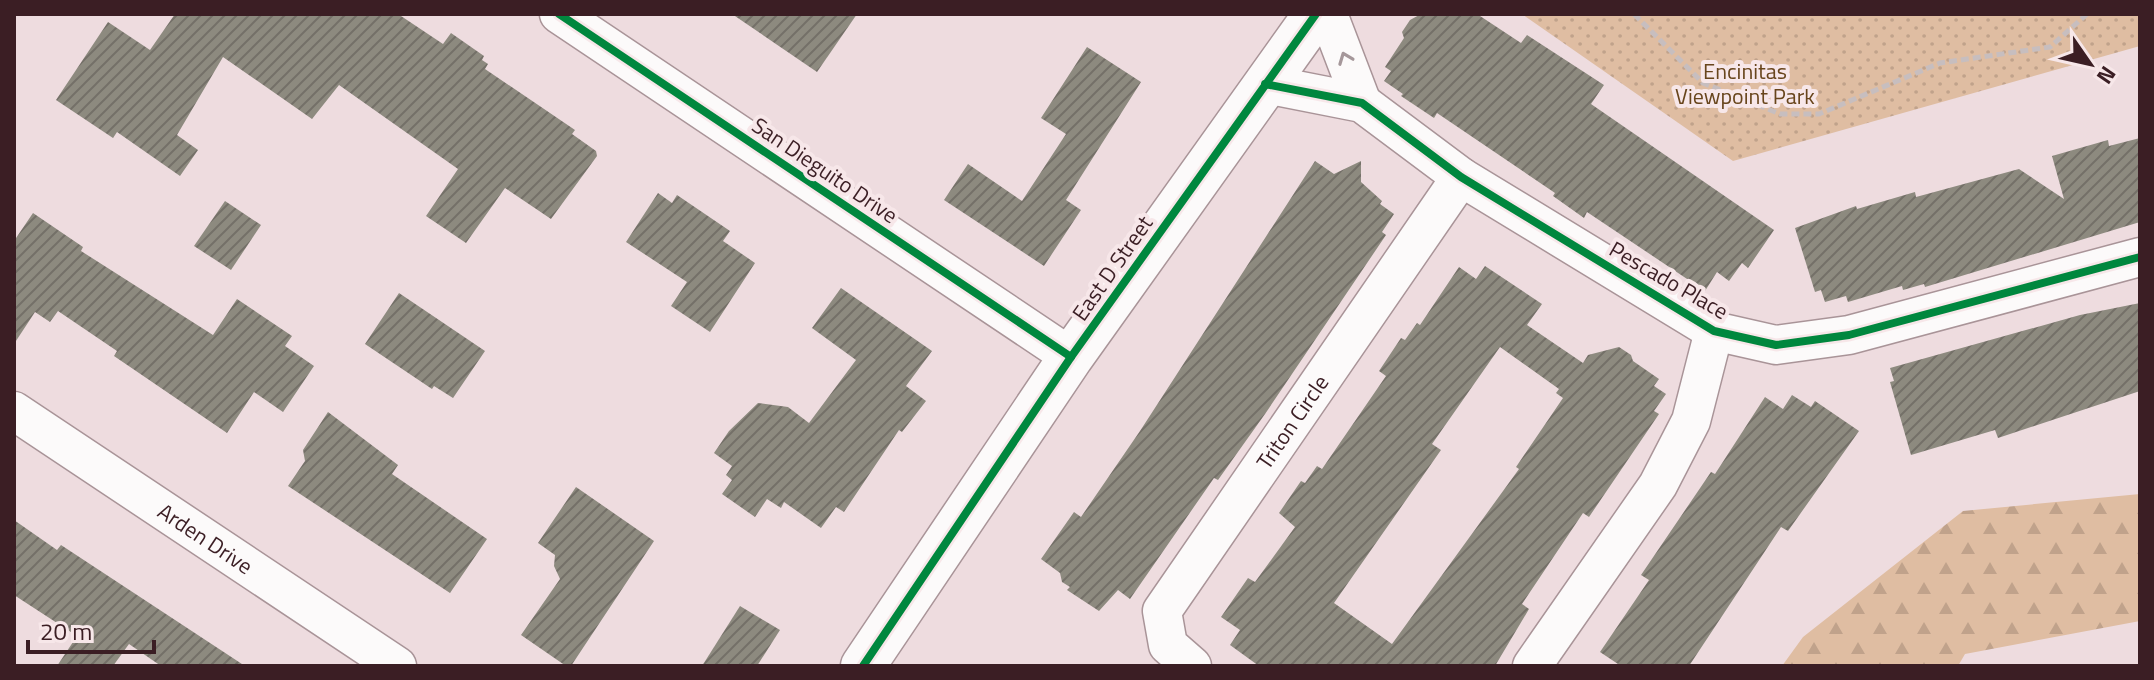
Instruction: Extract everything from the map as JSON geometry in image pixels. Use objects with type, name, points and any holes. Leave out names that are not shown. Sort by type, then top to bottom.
[{"type":"street","name":"San Dieguito Drive","points":[[559,14],[1071,357]]},
{"type":"street","name":"East D Street","points":[[863,666],[1071,357],[1316,14]]},
{"type":"street","points":[[1328,14],[1362,103]]},
{"type":"street","name":"Pescado Place","points":[[1265,84],[1362,103],[1461,177],[1714,331],[1776,345],[1849,335],[2140,257]]},
{"type":"street","name":"Triton Circle","points":[[1192,666],[1168,645],[1162,611],[1461,177]]},
{"type":"street","points":[[1532,666],[1658,485],[1691,421],[1714,331]]},
{"type":"street","name":"Arden Drive","points":[[14,411],[397,666]]},
{"type":"path","points":[[1634,14],[1703,83],[1780,114],[1819,114],[1940,63],[2050,47],[2087,14]]},
{"type":"green space","name":"Encinitas Viewpoint Park","points":[[1522,14],[2140,14],[2140,46],[1733,161]]},
{"type":"green space","points":[[2140,494],[2140,621],[1965,654],[1958,666],[1782,666],[1803,637],[1963,511]]},
{"type":"building","points":[[175,14],[398,14],[443,44],[451,33],[484,56],[482,60],[488,64],[485,69],[575,130],[572,134],[596,151],[597,156],[551,219],[505,188],[466,243],[426,216],[458,169],[339,85],[312,119],[223,57],[177,135],[198,150],[180,176],[117,132],[113,138],[56,100],[108,22],[150,50]]},
{"type":"building","points":[[732,14],[857,14],[817,72]]},
{"type":"building","points":[[1421,14],[1477,14],[1521,43],[1527,35],[1604,85],[1591,104],[1774,230],[1748,268],[1742,263],[1729,281],[1717,272],[1705,291],[1587,212],[1584,218],[1553,196],[1555,193],[1437,113],[1434,118],[1401,96],[1403,94],[1384,81],[1391,71],[1385,67],[1404,38],[1402,32],[1410,20]]},
{"type":"building","points":[[1087,47],[1141,82],[1066,200],[1081,210],[1044,266],[944,200],[968,164],[1022,201],[1066,134],[1041,118]]},
{"type":"building","points":[[2140,138],[2140,222],[1925,287],[1924,284],[1903,290],[1902,286],[1848,302],[1846,296],[1825,302],[1821,290],[1815,292],[1795,228],[1856,206],[1857,209],[1915,192],[1916,197],[2019,169],[2064,199],[2052,156],[2108,140],[2109,146]]},
{"type":"building","points":[[1315,161],[1334,174],[1361,161],[1361,182],[1382,201],[1380,204],[1394,214],[1382,232],[1386,235],[1265,414],[1218,480],[1214,478],[1130,599],[1118,590],[1099,611],[1067,590],[1070,587],[1062,582],[1060,573],[1041,559],[1074,512],[1081,517]]},
{"type":"building","points":[[658,193],[672,203],[677,195],[730,231],[723,241],[755,263],[710,332],[671,306],[687,282],[626,242]]},
{"type":"building","points":[[225,201],[261,225],[231,270],[194,246]]},
{"type":"building","points":[[33,213],[83,247],[81,251],[213,335],[237,299],[292,336],[285,346],[314,366],[283,412],[254,392],[227,433],[114,356],[117,351],[58,311],[50,322],[35,312],[14,344],[14,241]]},
{"type":"building","points":[[1485,266],[1542,304],[1527,325],[1583,363],[1588,355],[1619,347],[1631,355],[1633,361],[1659,379],[1654,386],[1666,394],[1654,411],[1659,414],[1589,517],[1583,513],[1522,604],[1529,609],[1495,666],[1259,666],[1230,645],[1240,630],[1221,617],[1248,578],[1255,582],[1295,527],[1279,513],[1301,481],[1305,483],[1317,466],[1322,469],[1386,376],[1379,371],[1401,338],[1405,340],[1417,323],[1420,325],[1459,267],[1476,279]],"holes":[[[1500,347],[1559,389],[1556,393],[1563,398],[1516,467],[1519,469],[1392,644],[1334,603],[1441,450],[1432,444]]]},
{"type":"building","points":[[841,288],[932,351],[906,386],[926,401],[902,432],[899,430],[844,512],[836,507],[821,528],[784,502],[781,508],[767,499],[755,517],[722,494],[732,480],[726,475],[732,466],[714,453],[729,431],[758,403],[788,407],[809,423],[856,360],[812,328]]},
{"type":"building","points":[[399,293],[485,351],[453,398],[434,386],[432,389],[365,344]]},
{"type":"building","points":[[2140,303],[2140,391],[1998,438],[1995,430],[1911,455],[1890,382],[1894,381],[1890,368],[2080,315]]},
{"type":"building","points":[[1792,395],[1811,407],[1815,401],[1859,431],[1788,531],[1781,527],[1689,666],[1621,666],[1600,652],[1649,580],[1641,575],[1711,472],[1715,474],[1765,397],[1783,409]]},
{"type":"building","points":[[328,412],[398,465],[392,474],[487,539],[450,593],[288,486],[305,461],[303,450]]},
{"type":"building","points":[[576,487],[654,541],[571,666],[566,666],[521,635],[560,579],[554,566],[555,555],[538,543]]},
{"type":"building","points":[[14,520],[57,550],[61,545],[245,666],[161,666],[129,644],[113,666],[57,666],[77,636],[14,595]]},
{"type":"building","points":[[740,606],[780,630],[757,666],[702,666]]},
{"type":"cycle path","points":[[559,14],[1071,357]]},
{"type":"cycle path","points":[[863,666],[1071,357],[1316,14]]},
{"type":"cycle path","points":[[1265,84],[1362,103],[1461,177],[1714,331],[1776,345],[1849,335],[2140,257]]}]
